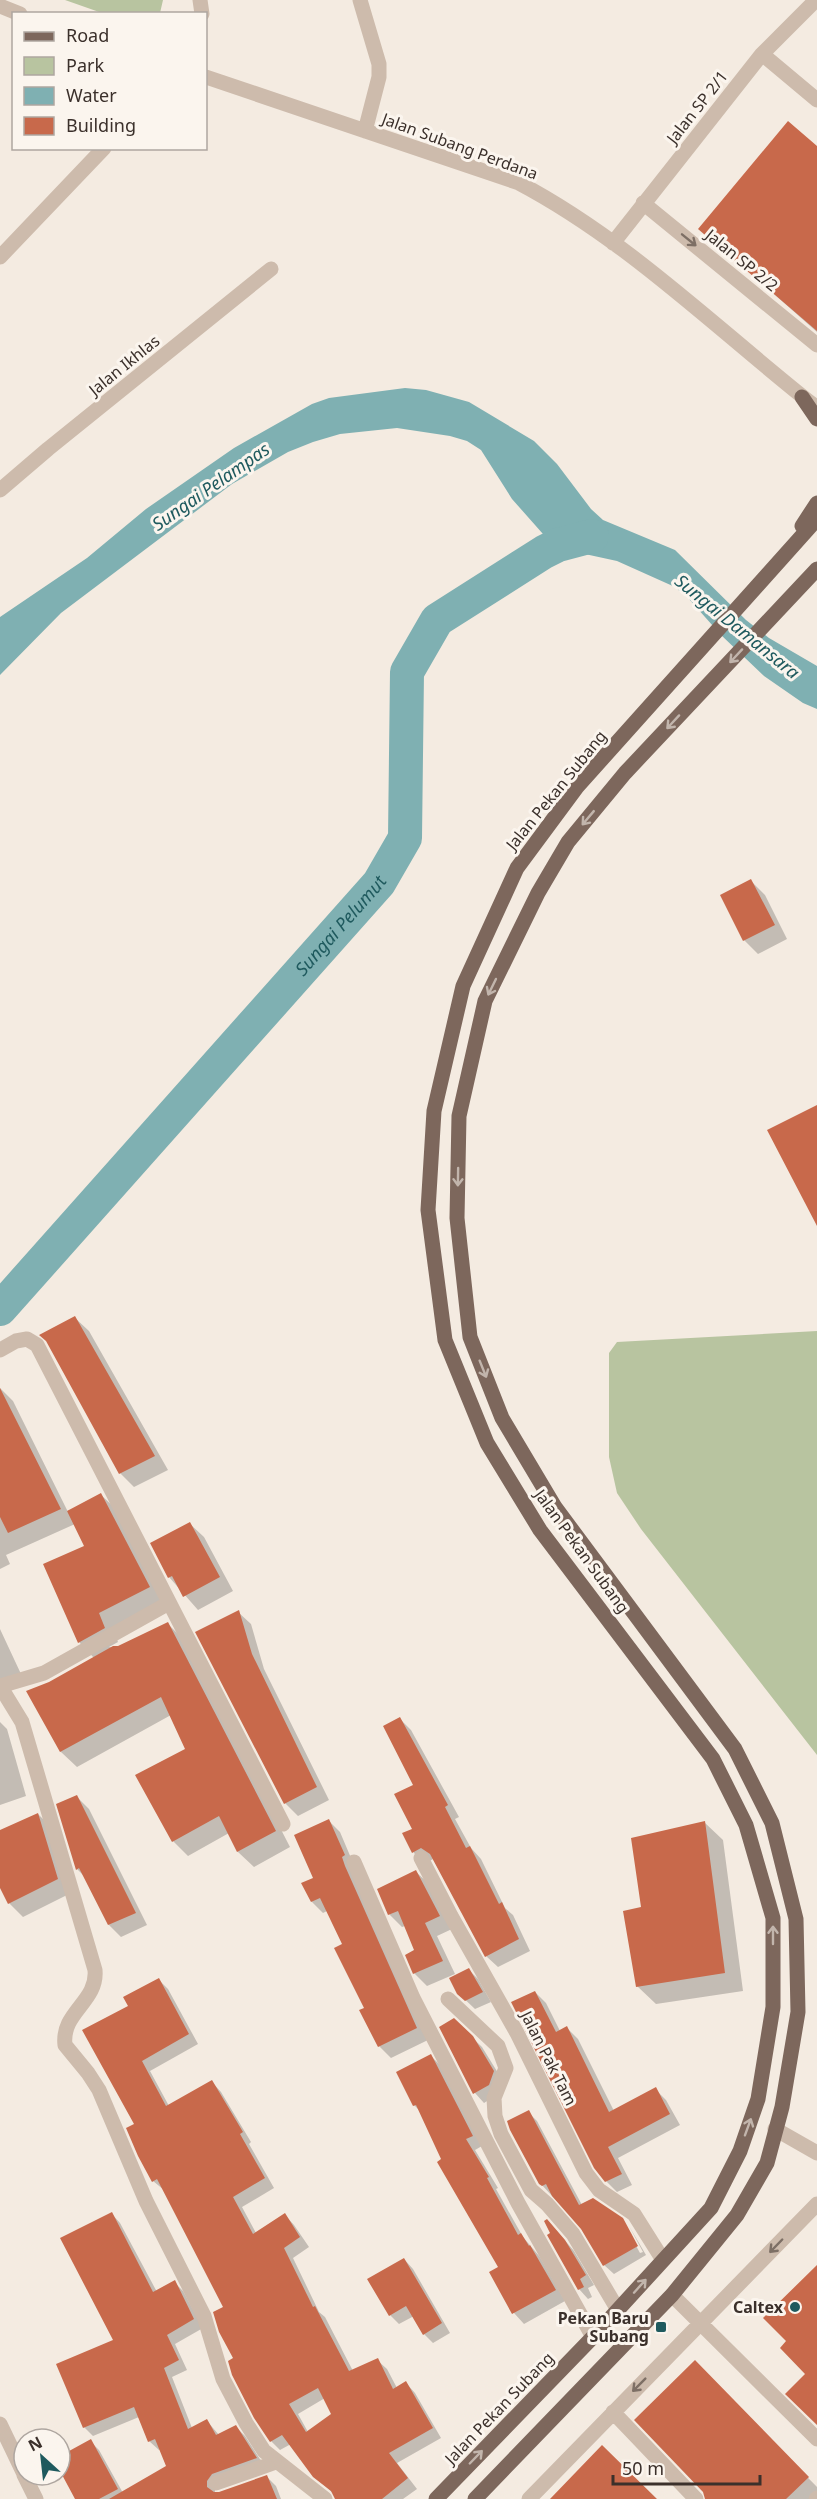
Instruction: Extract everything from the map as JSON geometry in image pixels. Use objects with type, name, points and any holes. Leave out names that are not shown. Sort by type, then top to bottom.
[{"type":"main road","points":[[802,397],[817,406]]},
{"type":"main road","points":[[802,397],[817,419]]},
{"type":"main road","points":[[775,566],[817,503]]},
{"type":"main road","points":[[775,566],[817,519]]},
{"type":"main road","name":"Jalan Pekan Subang","points":[[436,2499],[593,2337],[711,2208],[740,2151],[758,2099],[774,2007],[773,1918],[746,1825],[713,1759],[540,1530],[487,1443],[445,1340],[428,1210],[434,1111],[463,986],[517,868],[577,787],[775,566]]},
{"type":"main road","name":"Jalan Pekan Subang","points":[[475,2499],[672,2295],[737,2215],[767,2163],[782,2107],[798,2012],[796,1919],[772,1823],[735,1749],[555,1507],[502,1418],[470,1337],[457,1218],[459,1116],[485,1001],[538,893],[568,842],[625,773],[817,569]]},
{"type":"street","points":[[360,0],[379,64],[379,77],[364,131]]},
{"type":"street","name":"Jalan SP 2/1","points":[[613,243],[762,54],[816,0]]},
{"type":"street","points":[[0,6],[15,12]]},
{"type":"street","points":[[762,54],[817,100]]},
{"type":"street","name":"Jalan Subang Perdana","points":[[207,77],[519,183],[545,196],[613,243],[802,397]]},
{"type":"street","points":[[0,257],[102,150]]},
{"type":"street","name":"Jalan SP 2/2","points":[[644,203],[817,345]]},
{"type":"street","name":"Jalan Ikhlas","points":[[0,490],[48,448],[271,269]]},
{"type":"street","points":[[0,1350],[16,1341],[27,1339],[37,1345],[283,1824]]},
{"type":"street","points":[[169,1603],[44,1673],[0,1686],[22,1722],[95,1970],[93,1989],[66,2025],[65,2045],[99,2090],[146,2201],[204,2316],[223,2379],[264,2451],[325,2499]]},
{"type":"street","name":"Jalan Pak Tam","points":[[421,1858],[517,2033],[586,2173],[598,2190],[634,2214],[663,2260]]},
{"type":"street","points":[[354,1862],[412,1998],[518,2203],[593,2337]]},
{"type":"street","points":[[448,1999],[498,2046],[506,2068],[494,2098],[495,2116],[501,2134],[531,2190],[548,2204],[573,2234],[618,2310]]},
{"type":"street","points":[[775,2129],[817,2154]]},
{"type":"street","points":[[529,2499],[543,2482],[817,2204]]},
{"type":"street","points":[[672,2295],[817,2439]]},
{"type":"street","points":[[613,2412],[696,2499]]},
{"type":"street","points":[[0,2424],[12,2450]]},
{"type":"street","points":[[216,2483],[276,2462]]},
{"type":"green space","points":[[65,0],[163,0],[160,12],[99,12]]},
{"type":"green space","points":[[817,1331],[817,1755],[641,1529],[617,1493],[609,1457],[609,1353],[617,1342]]},
{"type":"water","points":[[405,388],[426,390],[469,402],[534,441],[557,464],[591,509],[603,520],[675,550],[746,620],[769,638],[817,666],[817,709],[803,703],[764,676],[675,587],[617,561],[571,551],[543,534],[512,499],[481,450],[467,441],[450,436],[397,428],[340,434],[313,442],[288,452],[232,484],[61,613],[0,675],[0,617],[87,558],[146,509],[234,448],[312,404],[329,398]]},
{"type":"building","points":[[788,121],[817,146],[817,331],[698,229]]},
{"type":"building","points":[[751,879],[775,925],[743,941],[720,895]]},
{"type":"building","points":[[817,1105],[817,1226],[767,1130]]},
{"type":"building","points":[[75,1316],[155,1456],[119,1474],[46,1341],[39,1335]]},
{"type":"building","points":[[0,1388],[61,1509],[8,1533],[0,1517]]},
{"type":"building","points":[[101,1493],[150,1587],[99,1613],[105,1628],[78,1643],[43,1564],[84,1546],[67,1511]]},
{"type":"building","points":[[190,1522],[220,1577],[183,1597],[172,1576],[168,1578],[150,1543]]},
{"type":"building","points":[[239,1610],[252,1654],[317,1787],[284,1804],[195,1632]]},
{"type":"building","points":[[168,1622],[276,1831],[237,1852],[219,1816],[172,1842],[135,1775],[185,1749],[161,1697],[60,1752],[26,1691],[49,1682],[113,1646],[118,1646]]},
{"type":"building","points":[[400,1717],[448,1805],[445,1807],[466,1848],[470,1846],[499,1904],[502,1902],[519,1939],[485,1957],[430,1854],[421,1848],[412,1853],[402,1833],[412,1829],[394,1794],[413,1785],[383,1726]]},
{"type":"building","points":[[77,1795],[136,1913],[108,1925],[79,1868],[76,1870],[56,1804]]},
{"type":"building","points":[[38,1813],[58,1879],[8,1904],[0,1888],[0,1830]]},
{"type":"building","points":[[329,1819],[345,1855],[342,1857],[345,1866],[417,2028],[378,2047],[359,2010],[364,2008],[334,1948],[342,1944],[320,1898],[311,1902],[301,1883],[313,1878],[294,1835]]},
{"type":"building","points":[[705,1821],[725,1973],[636,1987],[623,1911],[641,1907],[631,1838]]},
{"type":"building","points":[[416,1870],[440,1916],[425,1923],[443,1961],[413,1974],[405,1955],[414,1950],[398,1911],[388,1915],[377,1889]]},
{"type":"building","points":[[469,1968],[483,1992],[465,2001],[457,1994],[449,1978]]},
{"type":"building","points":[[159,1978],[189,2034],[142,2061],[166,2106],[212,2080],[243,2132],[240,2134],[265,2178],[233,2197],[253,2234],[285,2213],[300,2237],[284,2248],[313,2307],[315,2306],[349,2371],[378,2358],[393,2389],[406,2381],[433,2428],[389,2453],[408,2478],[382,2499],[335,2499],[331,2491],[313,2477],[282,2435],[270,2442],[254,2418],[232,2375],[228,2361],[233,2358],[219,2332],[213,2312],[223,2307],[157,2179],[152,2182],[138,2156],[126,2128],[134,2124],[82,2030],[128,2006],[123,1997]],"holes":[[[318,2388],[331,2414],[306,2432],[289,2404]]]},
{"type":"building","points":[[535,1991],[556,2032],[567,2026],[609,2112],[656,2087],[670,2114],[608,2147],[622,2174],[605,2182],[594,2168],[511,2002]]},
{"type":"building","points":[[454,2018],[473,2036],[494,2071],[489,2085],[473,2094],[439,2027]]},
{"type":"building","points":[[431,2054],[473,2136],[466,2139],[489,2177],[487,2178],[518,2235],[521,2233],[530,2245],[556,2290],[512,2314],[489,2272],[498,2267],[437,2162],[441,2159],[416,2105],[413,2106],[396,2072]]},
{"type":"building","points":[[529,2110],[579,2205],[593,2198],[623,2218],[638,2246],[603,2266],[581,2229],[552,2196],[546,2184],[542,2186],[539,2184],[510,2130],[507,2121]]},
{"type":"building","points":[[112,2212],[153,2292],[175,2280],[194,2319],[167,2335],[179,2360],[164,2368],[188,2429],[207,2419],[216,2435],[236,2425],[257,2458],[212,2474],[207,2481],[207,2487],[214,2492],[219,2492],[267,2475],[277,2499],[109,2499],[166,2466],[155,2439],[148,2442],[134,2407],[83,2428],[56,2364],[113,2340],[60,2238]]},
{"type":"building","points":[[547,2219],[565,2240],[586,2275],[580,2279],[584,2287],[578,2290],[547,2235],[550,2233],[544,2221]]},
{"type":"building","points":[[404,2258],[442,2323],[423,2335],[406,2306],[389,2316],[367,2279]]},
{"type":"building","points":[[817,2265],[817,2425],[785,2394],[805,2374],[780,2348],[786,2341],[763,2318]]},
{"type":"building","points":[[695,2360],[809,2477],[786,2499],[705,2499],[703,2492],[634,2420]]},
{"type":"building","points":[[91,2439],[118,2489],[99,2499],[75,2499],[69,2487],[72,2487],[72,2449]]},
{"type":"building","points":[[602,2445],[657,2499],[550,2499]]},
{"type":"waterway","name":"Sungai Pelumut","points":[[0,1309],[379,883],[405,838],[407,672],[437,620],[544,552],[558,545],[592,536]]},
{"type":"place","name":"Caltex","points":[[795,2307]]},
{"type":"place","name":"Pekan Baru Subang","points":[[661,2327]]},
{"type":"water label","name":"Sungai Pelampas","points":[[211,487]]},
{"type":"water label","name":"Sungai Damansara","points":[[737,627]]}]
